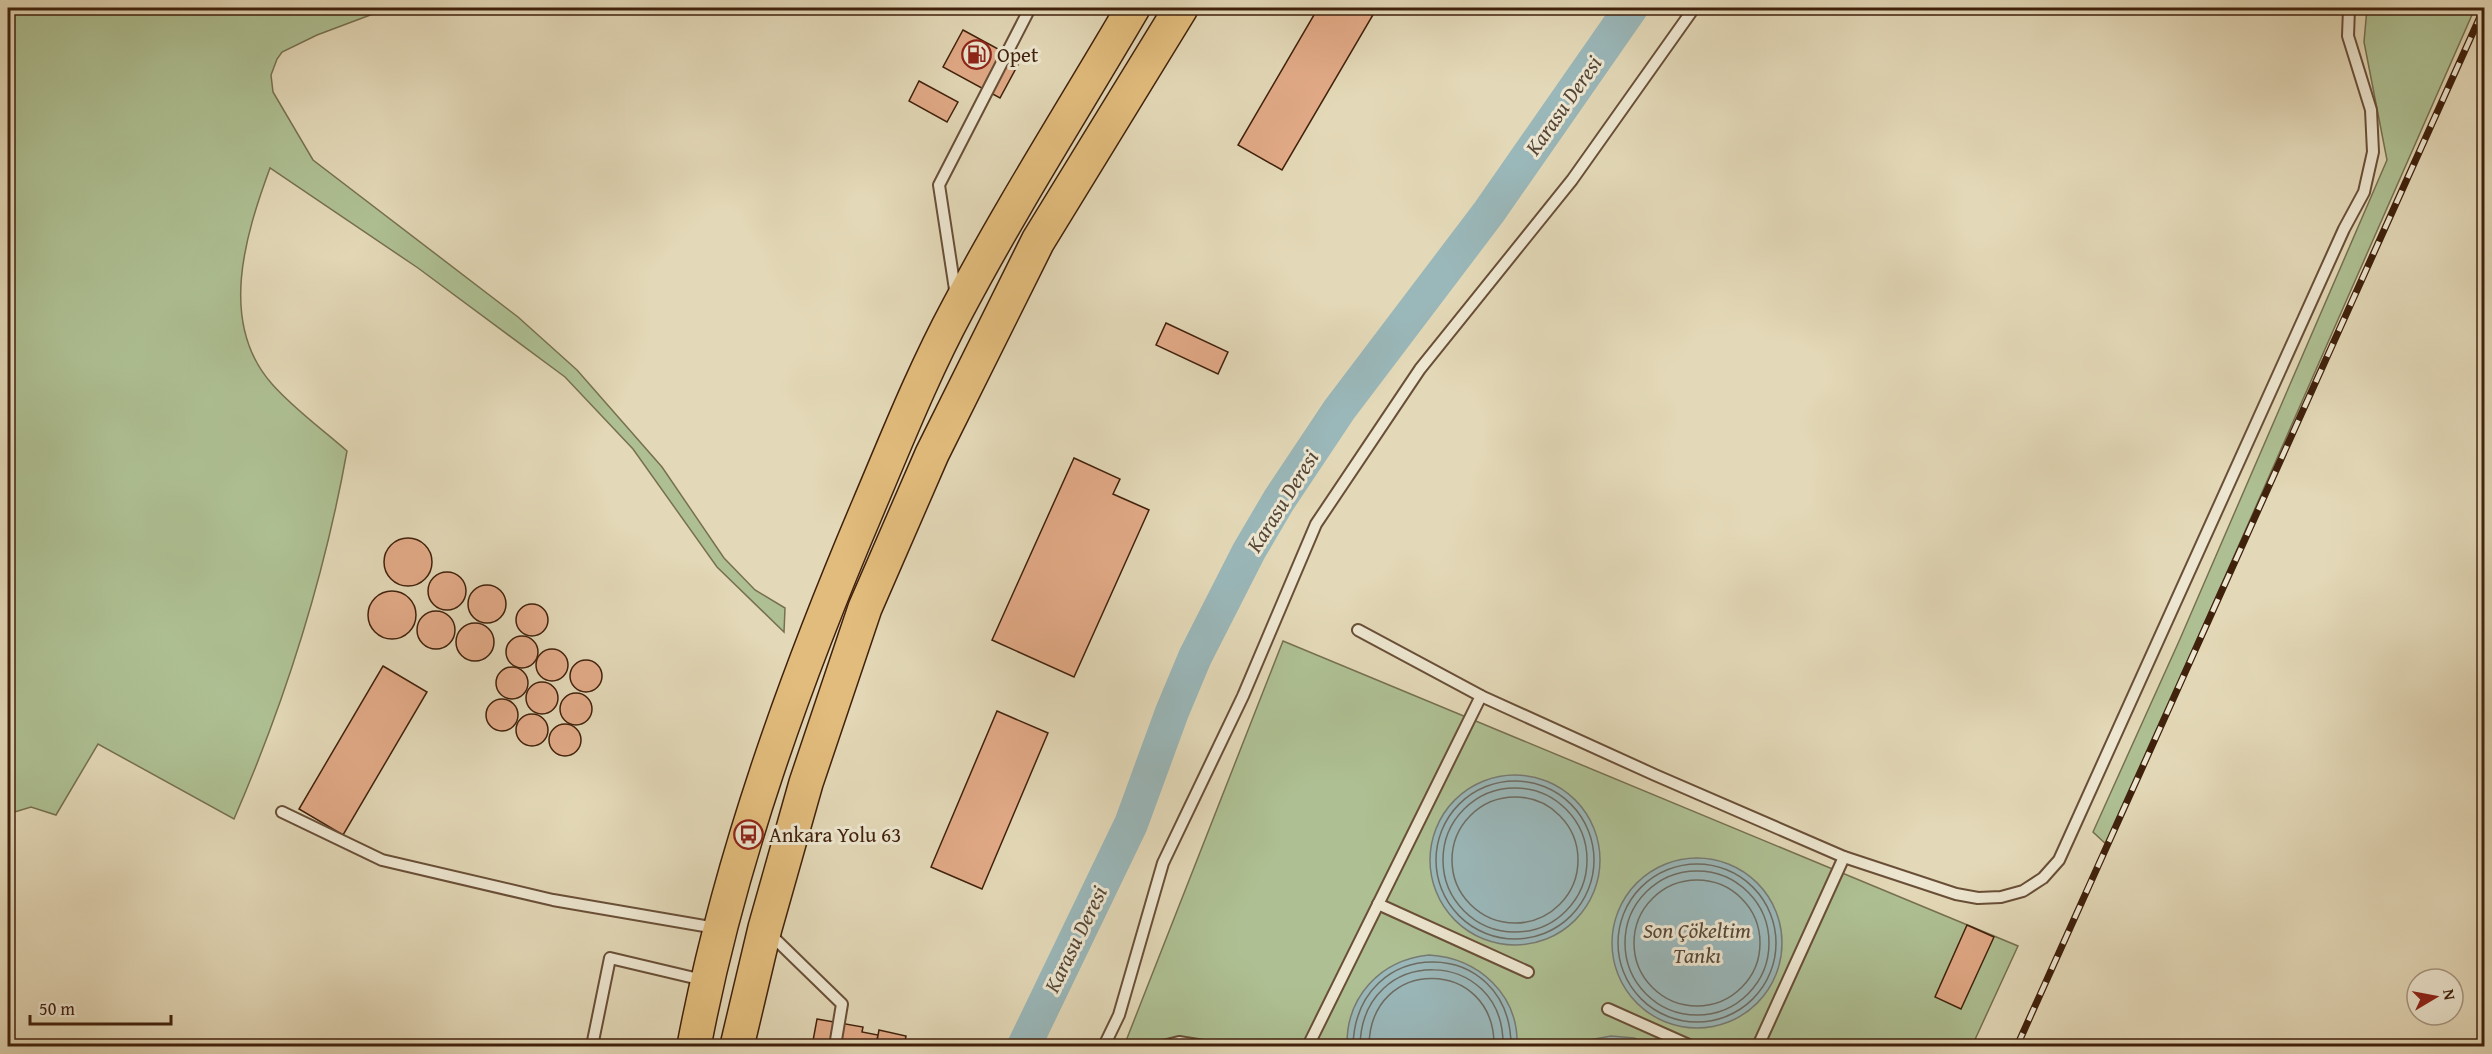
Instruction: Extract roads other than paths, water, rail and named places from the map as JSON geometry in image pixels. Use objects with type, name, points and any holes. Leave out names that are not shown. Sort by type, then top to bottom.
[{"type":"highway","points":[[694,1047],[706,980],[719,929],[762,793],[826,606],[893,450],[958,309],[1133,8]]},
{"type":"highway","points":[[737,1047],[765,928],[806,783],[865,608],[932,454],[1038,241],[1181,8]]},
{"type":"lane","points":[[958,309],[939,185],[1030,8]]},
{"type":"lane","points":[[1104,1047],[1119,1015],[1163,863],[1243,696],[1316,524],[1420,369],[1572,180],[1694,8]]},
{"type":"lane","points":[[1358,630],[1481,696],[1844,857],[1956,894],[1978,898],[2001,897],[2023,891],[2043,878],[2059,860],[2339,240],[2364,192],[2373,152],[2371,110],[2348,36],[2349,8]]},
{"type":"lane","points":[[1308,1047],[1481,696]]},
{"type":"lane","points":[[282,812],[382,860],[554,900],[719,929]]},
{"type":"lane","points":[[1758,1047],[1844,857]]},
{"type":"lane","points":[[1378,904],[1528,972]]},
{"type":"lane","points":[[765,928],[842,1004],[836,1047]]},
{"type":"lane","points":[[592,1047],[610,958],[706,980]]},
{"type":"lane","points":[[1608,1009],[1691,1047]]},
{"type":"lane","points":[[1164,1047],[1179,1042],[1204,1047]]},
{"type":"water","name":"Son Çökeltim Tankı","points":[[1515,775],[1532,776],[1548,781],[1575,800],[1594,827],[1599,843],[1599,877],[1594,893],[1575,920],[1548,939],[1532,944],[1515,945],[1498,944],[1482,939],[1455,920],[1436,893],[1431,877],[1430,860],[1431,843],[1436,827],[1455,800],[1482,781],[1498,776]]},
{"type":"water","name":"Son Çökeltim Tankı","points":[[1697,858],[1714,859],[1730,864],[1757,883],[1776,910],[1781,926],[1781,960],[1776,976],[1757,1003],[1730,1022],[1714,1027],[1697,1028],[1680,1027],[1664,1022],[1637,1003],[1618,976],[1613,960],[1612,943],[1613,926],[1618,910],[1637,883],[1664,864],[1680,859]]},
{"type":"water","points":[[1429,955],[1464,963],[1492,982],[1511,1011],[1516,1028],[1517,1046],[1347,1046],[1352,1012],[1369,984],[1395,964]]},
{"type":"water","points":[[1611,1036],[1634,1038],[1655,1046],[1573,1046]]},
{"type":"waterway","name":"Karasu Deresi","points":[[1024,1046],[1131,824],[1195,657],[1249,551],[1279,500],[1339,410],[1489,212],[1631,8]]},
{"type":"railway","points":[[2017,1046],[2484,8]]},
{"type":"place","name":"Opet","points":[[976,55]]},
{"type":"place","name":"Ankara Yolu 63","points":[[748,835]]}]
